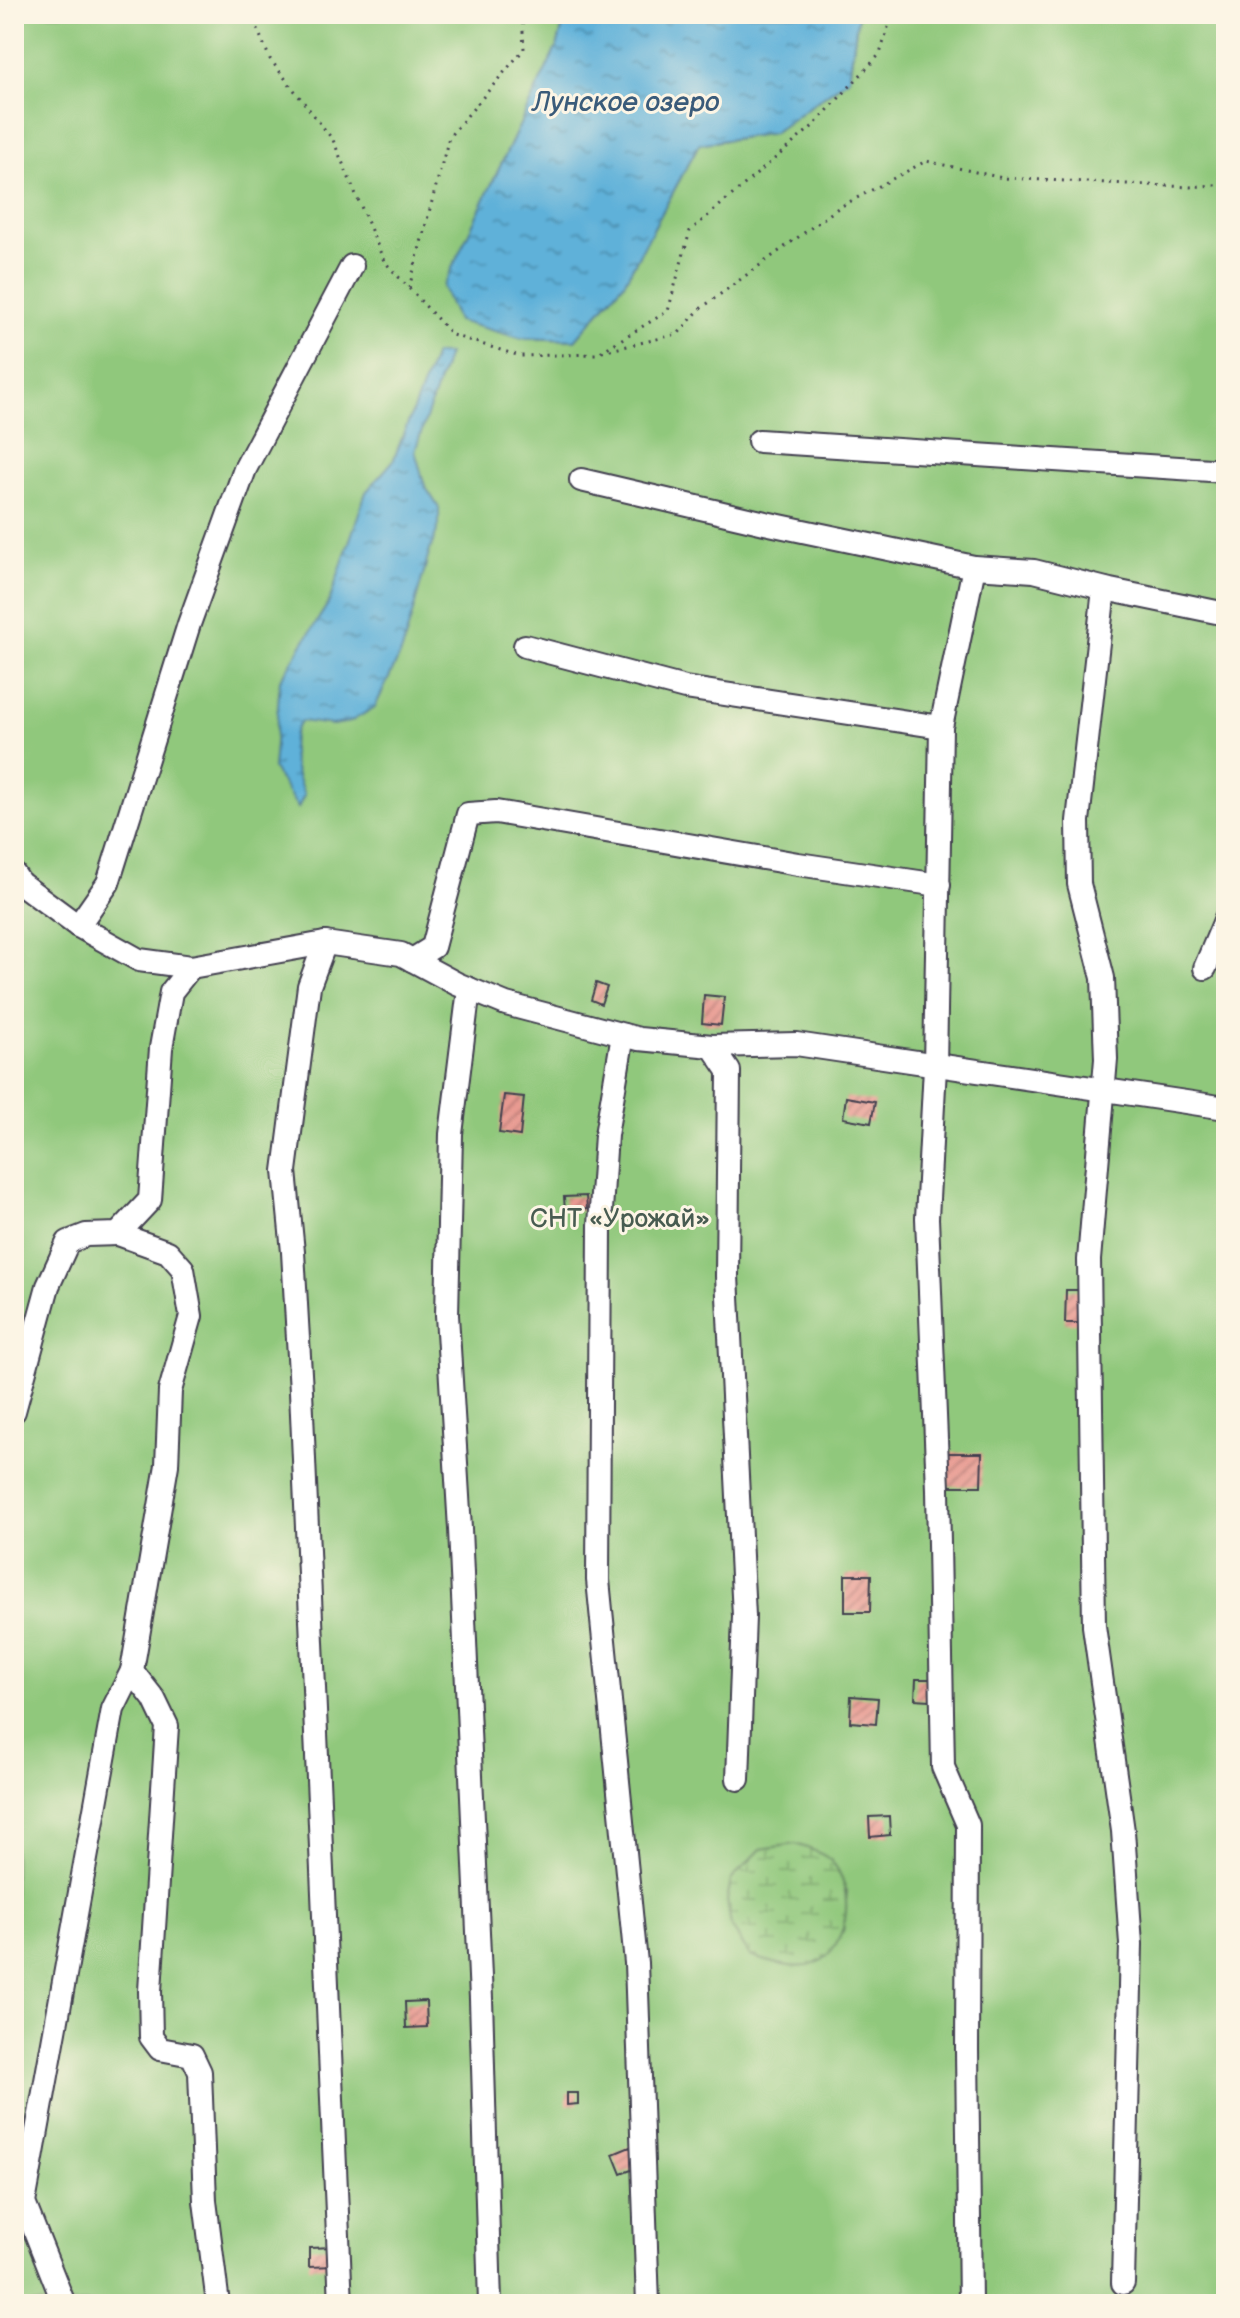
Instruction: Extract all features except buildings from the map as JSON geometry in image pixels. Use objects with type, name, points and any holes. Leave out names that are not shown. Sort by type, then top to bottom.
[{"type":"street","points":[[78,926],[108,883],[189,624],[245,469],[352,266]]},
{"type":"street","points":[[759,441],[1226,471]]},
{"type":"street","points":[[581,480],[974,567],[1034,571],[1226,614]]},
{"type":"street","points":[[970,2304],[968,1825],[943,1767],[938,1489],[927,1218],[935,1067],[941,727],[974,567]]},
{"type":"street","points":[[1104,589],[1078,821],[1079,884],[1103,978],[1106,1059],[1089,1260],[1094,1626],[1123,1831],[1131,1944],[1123,2283]]},
{"type":"street","points":[[525,646],[685,688],[941,727]]},
{"type":"street","points":[[412,960],[433,947],[468,814],[496,812],[939,885]]},
{"type":"street","points":[[14,874],[20,883],[78,926],[139,960],[191,967],[325,943],[401,954],[506,1004],[639,1039],[712,1046],[796,1044],[1226,1108]]},
{"type":"street","points":[[1205,968],[1226,918]]},
{"type":"street","points":[[325,943],[309,986],[285,1171],[301,1391],[341,2304]]},
{"type":"street","points":[[118,1234],[150,1200],[161,1048],[171,992],[191,967]]},
{"type":"street","points":[[469,989],[451,1134],[447,1315],[481,1999],[490,2304]]},
{"type":"street","points":[[623,1035],[606,1135],[600,1225],[598,1580],[636,1963],[648,2304]]},
{"type":"street","points":[[712,1046],[729,1071],[727,1276],[744,1616],[738,1779]]},
{"type":"street","points":[[14,1411],[48,1286],[68,1242],[86,1235],[118,1234],[168,1252],[183,1269],[191,1316],[170,1391],[167,1465],[132,1671],[113,1709],[24,2203],[64,2304]]},
{"type":"street","points":[[132,1671],[154,1699],[167,1726],[150,1991],[151,2037],[160,2049],[192,2055],[200,2072],[205,2201],[218,2304]]},
{"type":"path","points":[[251,14],[270,59],[333,140],[384,261],[452,335],[520,356],[597,354],[678,334],[700,309],[838,208],[926,161],[1003,178],[1190,187],[1226,184]]},
{"type":"path","points":[[409,288],[449,137],[524,49],[522,14]]},
{"type":"path","points":[[597,354],[668,311],[690,231],[813,126],[880,54],[892,14]]},
{"type":"green space","name":"СНТ «Урожай»","points":[[14,14],[566,14],[558,44],[520,338],[575,340],[624,283],[699,144],[773,133],[849,78],[858,14],[1226,14],[1226,2304],[14,2304]],"holes":[[[830,1859],[847,1891],[843,1933]]]},
{"type":"green space","points":[[796,1844],[830,1860],[838,1870],[846,1897],[846,1912],[839,1940],[822,1960],[805,1966],[776,1964],[750,1956],[731,1926],[727,1900],[731,1880],[761,1849]]},
{"type":"water","name":"Лунское озеро","points":[[566,14],[858,14],[849,78],[773,133],[699,144],[624,283],[575,340],[520,338],[457,321],[443,287],[558,44]]},
{"type":"water","points":[[435,354],[448,354],[415,451],[425,486],[439,508],[439,525],[402,651],[375,707],[350,722],[333,725],[301,721],[292,748],[294,766],[304,795],[298,808],[273,769],[280,680],[329,602],[366,492],[393,461]]}]
